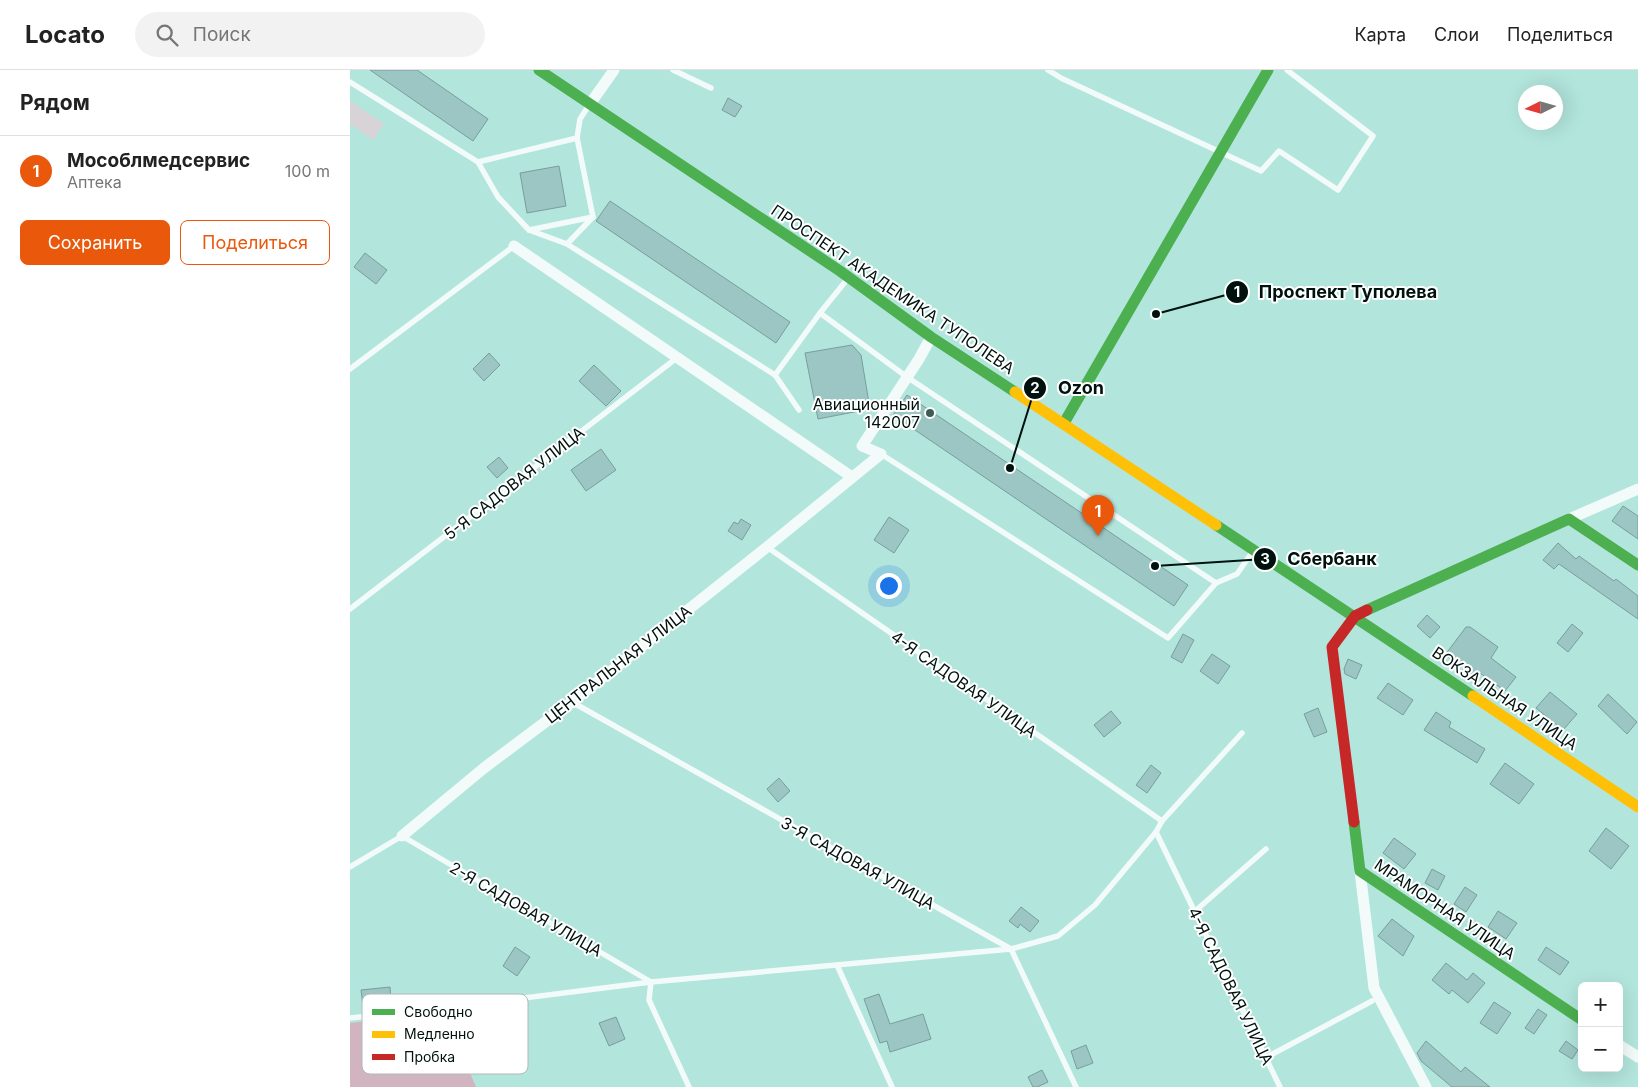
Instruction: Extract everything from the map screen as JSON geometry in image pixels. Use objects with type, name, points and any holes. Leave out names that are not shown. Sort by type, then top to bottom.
[{"type":"main road","name":"ПРОСПЕКТ АКАДЕМИКА ТУПОЛЕВА","points":[[539,70],[849,277],[931,337],[1355,616]]},
{"type":"main road","points":[[1064,423],[1268,70]]},
{"type":"main road","points":[[1355,616],[1569,519],[1638,564]]},
{"type":"main road","name":"ВОКЗАЛЬНАЯ УЛИЦА","points":[[1355,616],[1638,807]]},
{"type":"main road","name":"МРАМОРНАЯ УЛИЦА","points":[[1355,616],[1332,647],[1360,871],[1578,1017]]},
{"type":"street","points":[[590,104],[614,70]]},
{"type":"street","points":[[514,246],[852,477]]},
{"type":"street","points":[[881,454],[862,446],[931,337]]},
{"type":"street","name":"ЦЕНТРАЛЬНАЯ УЛИЦА","points":[[402,836],[484,768],[572,702],[881,454]]},
{"type":"street","points":[[1569,519],[1638,489]]},
{"type":"street","points":[[1360,871],[1374,988],[1426,1087]]},
{"type":"street","points":[[1623,1048],[1638,1057]]},
{"type":"lane","points":[[673,70],[711,88]]},
{"type":"lane","points":[[1048,70],[1061,78],[1260,171],[1279,151],[1338,190],[1373,136],[1287,70]]},
{"type":"lane","points":[[350,82],[478,162],[498,197],[529,230],[567,244],[775,375],[799,410]]},
{"type":"lane","points":[[590,104],[580,119],[576,138],[593,216]]},
{"type":"lane","points":[[478,162],[576,138]]},
{"type":"lane","points":[[529,230],[593,216]]},
{"type":"lane","points":[[567,244],[593,216]]},
{"type":"lane","points":[[350,370],[514,246]]},
{"type":"lane","points":[[775,375],[849,277]]},
{"type":"lane","points":[[820,313],[907,377],[1216,583]]},
{"type":"lane","name":"5-Я САДОВАЯ УЛИЦА","points":[[350,609],[678,357]]},
{"type":"lane","points":[[881,454],[1168,638],[1216,583],[1237,574],[1255,550]]},
{"type":"lane","name":"4-Я САДОВАЯ УЛИЦА","points":[[767,547],[1162,821]]},
{"type":"lane","name":"3-Я САДОВАЯ УЛИЦА","points":[[572,702],[1011,949]]},
{"type":"lane","points":[[528,998],[651,982],[1011,949],[1058,936],[1095,905],[1156,832],[1162,821],[1242,733]]},
{"type":"lane","name":"4-Я САДОВАЯ УЛИЦА","points":[[1156,832],[1280,1087]]},
{"type":"lane","name":"ЦЕНТРАЛЬНАЯ УЛИЦА","points":[[350,867],[402,836]]},
{"type":"lane","name":"2-Я САДОВАЯ УЛИЦА","points":[[402,836],[651,982]]},
{"type":"lane","points":[[1194,912],[1266,849]]},
{"type":"lane","points":[[1011,949],[1076,1087]]},
{"type":"lane","points":[[836,965],[892,1087]]},
{"type":"lane","points":[[651,982],[649,1000],[689,1087]]},
{"type":"lane","points":[[1266,1057],[1372,1001]]},
{"type":"shaded area","points":[[350,101],[384,124],[373,140],[350,124]]},
{"type":"shaded area","points":[[362,1022],[362,1074],[471,1074],[476,1087],[350,1087],[350,1023]]},
{"type":"building","points":[[370,70],[417,70],[488,119],[473,141]]},
{"type":"building","points":[[728,98],[742,106],[735,117],[722,110]]},
{"type":"building","points":[[559,166],[566,206],[527,213],[520,173]]},
{"type":"building","points":[[610,201],[790,322],[776,343],[596,221]]},
{"type":"building","points":[[365,253],[387,270],[376,284],[354,267]]},
{"type":"building","points":[[852,345],[861,355],[869,403],[864,410],[818,419],[805,353]]},
{"type":"building","points":[[489,353],[500,365],[484,381],[473,369]]},
{"type":"building","points":[[594,365],[621,391],[606,406],[579,381]]},
{"type":"building","points":[[907,395],[1188,585],[1174,606],[893,415]]},
{"type":"building","points":[[601,449],[616,470],[586,491],[571,470]]},
{"type":"building","points":[[499,457],[508,468],[497,478],[487,467]]},
{"type":"building","points":[[1623,506],[1638,516],[1638,539],[1612,521]]},
{"type":"building","points":[[889,517],[909,530],[894,553],[874,540]]},
{"type":"building","points":[[741,519],[751,525],[742,540],[728,531],[734,522],[738,524]]},
{"type":"building","points":[[1558,543],[1576,559],[1579,556],[1614,581],[1616,579],[1638,596],[1638,619],[1559,564],[1554,569],[1543,560]]},
{"type":"building","points":[[1427,615],[1440,627],[1430,638],[1417,626]]},
{"type":"building","points":[[1572,624],[1583,633],[1568,652],[1557,643]]},
{"type":"building","points":[[1466,627],[1470,627],[1498,647],[1491,658],[1516,677],[1505,691],[1480,673],[1477,677],[1445,655]]},
{"type":"building","points":[[1183,634],[1194,640],[1182,663],[1171,657]]},
{"type":"building","points":[[1212,654],[1230,666],[1218,684],[1200,671]]},
{"type":"building","points":[[1348,659],[1362,665],[1356,679],[1345,674],[1344,669]]},
{"type":"building","points":[[1388,683],[1413,700],[1403,715],[1377,698]]},
{"type":"building","points":[[1550,692],[1577,714],[1563,730],[1536,708]]},
{"type":"building","points":[[1608,694],[1637,722],[1627,734],[1598,706]]},
{"type":"building","points":[[1318,708],[1327,732],[1314,737],[1304,714]]},
{"type":"building","points":[[1111,711],[1121,723],[1104,737],[1094,725]]},
{"type":"building","points":[[1436,712],[1451,722],[1449,727],[1485,749],[1477,763],[1424,730]]},
{"type":"building","points":[[1505,763],[1534,784],[1519,804],[1490,784]]},
{"type":"building","points":[[1151,765],[1161,773],[1147,793],[1136,785]]},
{"type":"building","points":[[779,778],[790,791],[778,802],[767,789]]},
{"type":"building","points":[[1606,828],[1629,846],[1611,869],[1589,851]]},
{"type":"building","points":[[1394,838],[1416,854],[1404,869],[1383,853]]},
{"type":"building","points":[[1432,869],[1445,876],[1438,890],[1425,883]]},
{"type":"building","points":[[1465,887],[1477,895],[1466,912],[1454,904]]},
{"type":"building","points":[[1021,907],[1039,921],[1030,932],[1020,924],[1018,928],[1009,921]]},
{"type":"building","points":[[1498,911],[1517,923],[1506,939],[1488,927]]},
{"type":"building","points":[[1392,919],[1414,936],[1403,956],[1378,936]]},
{"type":"building","points":[[515,947],[530,957],[517,976],[503,966]]},
{"type":"building","points":[[1546,947],[1569,962],[1560,975],[1538,960]]},
{"type":"building","points":[[1446,963],[1467,980],[1473,973],[1485,983],[1468,1003],[1452,990],[1449,994],[1432,980]]},
{"type":"building","points":[[390,987],[391,994],[362,994],[362,998],[361,990]]},
{"type":"building","points":[[879,994],[890,1024],[923,1014],[931,1039],[890,1052],[887,1041],[880,1043],[864,999]]},
{"type":"building","points":[[1494,1002],[1511,1013],[1497,1034],[1480,1023]]},
{"type":"building","points":[[1538,1009],[1547,1015],[1534,1034],[1525,1028]]},
{"type":"building","points":[[616,1017],[625,1039],[609,1046],[599,1023]]},
{"type":"building","points":[[1426,1041],[1461,1072],[1465,1067],[1490,1087],[1452,1087],[1421,1061],[1417,1053]]},
{"type":"building","points":[[1566,1041],[1578,1050],[1572,1059],[1559,1051]]},
{"type":"building","points":[[1086,1045],[1093,1063],[1077,1069],[1071,1051]]},
{"type":"building","points":[[1042,1070],[1048,1082],[1033,1087],[1028,1077]]},
{"type":"traffic: fast","points":[[539,70],[840,271],[931,337],[1015,392]]},
{"type":"traffic: fast","points":[[1064,423],[1268,70]]},
{"type":"traffic: fast","points":[[1367,610],[1569,519],[1638,565]]},
{"type":"traffic: fast","points":[[1216,525],[1473,696]]},
{"type":"traffic: fast","points":[[1354,822],[1360,871],[1578,1017]]},
{"type":"traffic: slow","points":[[1015,392],[1216,525]]},
{"type":"traffic: slow","points":[[1473,696],[1638,807]]},
{"type":"traffic: jam","points":[[1354,822],[1332,647],[1355,616],[1367,610]]},
{"type":"place","name":"Проспект Туполева","points":[[1156,314]]},
{"type":"place","name":"Авиационный 142007","points":[[930,413]]},
{"type":"place","name":"Ozon","points":[[1010,468]]},
{"type":"place","name":"Мособлмедсервис","points":[[1098,536]]},
{"type":"place","name":"Сбербанк","points":[[1155,566]]}]
